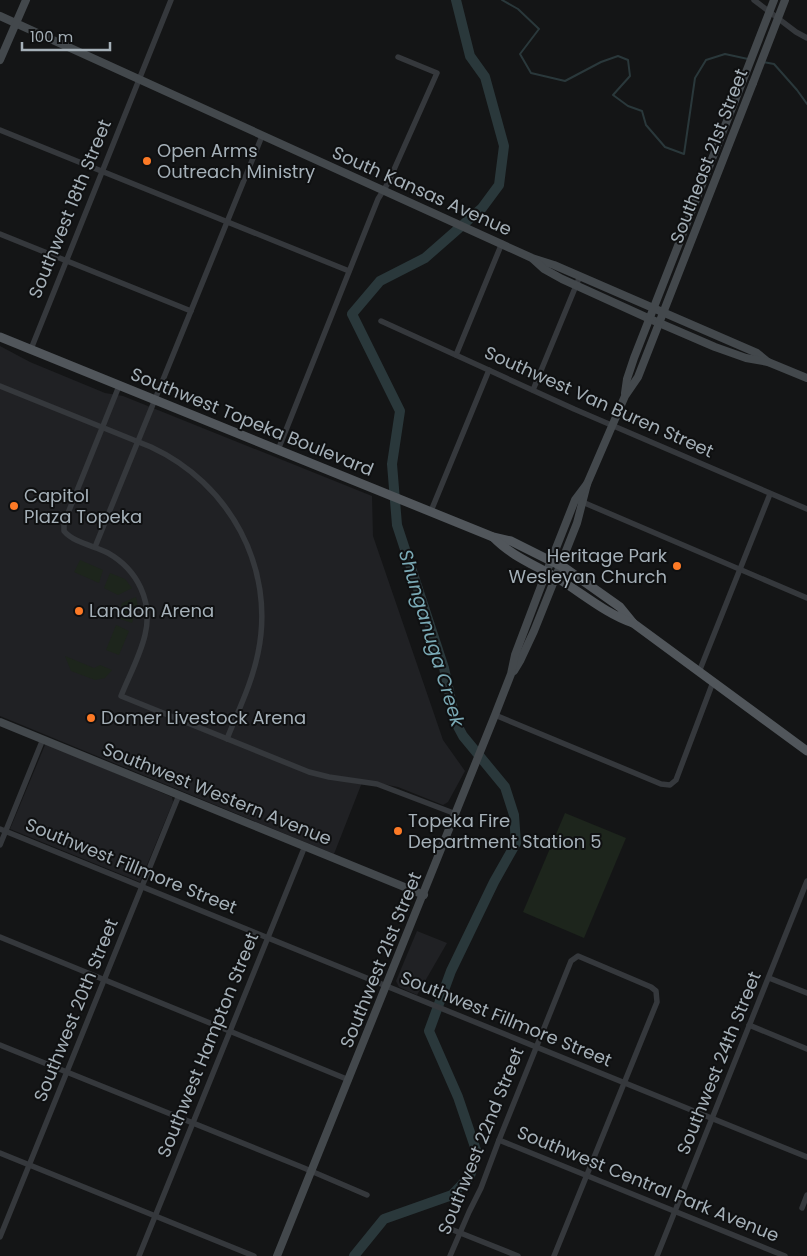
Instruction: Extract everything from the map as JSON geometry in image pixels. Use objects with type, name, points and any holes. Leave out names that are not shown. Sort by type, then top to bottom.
[{"type":"main road","points":[[0,60],[26,0]]},
{"type":"main road","name":"Southeast 21st Street","points":[[650,319],[774,0]]},
{"type":"main road","name":"Southeast 21st Street","points":[[660,323],[785,0]]},
{"type":"main road","name":"South Kansas Avenue","points":[[0,16],[532,258],[554,265],[757,353],[768,362]]},
{"type":"main road","name":"South Kansas Avenue","points":[[532,258],[544,269],[576,286],[650,319],[746,358],[768,362],[807,378]]},
{"type":"main road","name":"Southwest 21st Street","points":[[625,396],[627,379],[650,319]]},
{"type":"main road","name":"Southwest 21st Street","points":[[277,1256],[471,777],[511,674],[515,656],[550,561],[587,484],[625,396],[638,377],[660,323]]},
{"type":"main road","name":"Southwest Topeka Boulevard","points":[[0,337],[492,537],[511,541],[560,566],[595,588],[620,607],[633,623],[807,751]]},
{"type":"main road","name":"Southwest 21st Street","points":[[511,674],[520,661],[556,577],[579,501]]},
{"type":"main road","name":"Southwest Topeka Boulevard","points":[[492,537],[504,549],[556,577],[620,619],[633,623]]},
{"type":"main road","name":"Southwest Western Avenue","points":[[0,722],[424,895]]},
{"type":"street","name":"Southwest 18th Street","points":[[30,350],[171,0]]},
{"type":"street","points":[[754,0],[796,32],[807,38]]},
{"type":"street","points":[[278,450],[378,199],[437,73],[398,57]]},
{"type":"street","points":[[0,130],[349,272]]},
{"type":"street","points":[[95,547],[262,136]]},
{"type":"street","points":[[0,234],[191,311]]},
{"type":"street","points":[[456,355],[502,243]]},
{"type":"street","points":[[533,390],[580,276]]},
{"type":"street","name":"Southwest Van Buren Street","points":[[381,321],[612,426],[807,509]]},
{"type":"street","points":[[431,511],[489,370]]},
{"type":"street","points":[[0,386],[138,441],[176,460],[200,478],[231,514],[241,530],[255,566],[262,604],[260,643],[251,680],[227,739]]},
{"type":"street","points":[[119,386],[104,428],[64,523],[64,531],[66,534],[119,560],[131,571],[141,587],[147,614],[145,636],[121,696],[309,772],[377,784],[456,814]]},
{"type":"street","points":[[699,672],[770,494]]},
{"type":"street","points":[[579,501],[807,598]]},
{"type":"street","points":[[495,715],[660,784],[670,785],[676,780],[713,682]]},
{"type":"street","points":[[0,845],[3,830],[43,739]]},
{"type":"street","name":"Southwest 20th Street","points":[[0,1237],[179,795]]},
{"type":"street","name":"Southwest Fillmore Street","points":[[3,830],[807,1157]]},
{"type":"street","name":"Southwest Hampton Street","points":[[139,1256],[305,846]]},
{"type":"street","name":"Southwest 24th Street","points":[[657,1256],[807,881]]},
{"type":"street","points":[[0,937],[349,1080]]},
{"type":"street","name":"Southwest 22nd Street","points":[[450,1256],[481,1188],[571,960],[575,956],[581,956],[640,982],[654,990],[657,994],[657,1002],[624,1082]]},
{"type":"street","points":[[769,978],[807,993]]},
{"type":"street","points":[[750,1025],[807,1049]]},
{"type":"street","points":[[0,1044],[192,1124],[312,1171],[366,1196]]},
{"type":"street","points":[[554,1256],[624,1082]]},
{"type":"street","name":"Southwest Central Park Avenue","points":[[499,1140],[783,1256]]},
{"type":"street","points":[[0,1153],[254,1256]]},
{"type":"street","points":[[802,1208],[807,1195]]},
{"type":"street","points":[[448,1228],[518,1256]]},
{"type":"shaded area","points":[[0,346],[30,362],[105,393],[123,396],[372,496],[373,536],[443,740],[465,771],[448,802],[443,805],[398,787],[363,780],[334,854],[0,716]]},
{"type":"shaded area","points":[[80,560],[103,570],[99,583],[74,572]]},
{"type":"shaded area","points":[[110,573],[125,579],[132,588],[118,595],[104,588]]},
{"type":"shaded area","points":[[136,597],[138,606],[132,623],[117,618],[122,603]]},
{"type":"shaded area","points":[[116,625],[129,631],[119,655],[106,650]]},
{"type":"shaded area","points":[[65,656],[94,668],[100,665],[112,670],[105,678],[95,680],[71,671]]},
{"type":"shaded area","points":[[45,745],[49,745],[172,797],[173,802],[140,882],[10,829]]},
{"type":"shaded area","points":[[565,813],[626,838],[584,938],[523,912]]},
{"type":"shaded area","points":[[417,931],[447,943],[417,995],[399,987],[396,981]]},
{"type":"waterway","name":"Shunganuga Creek","points":[[354,1256],[384,1219],[452,1195],[470,1176],[477,1153],[458,1097],[429,1031],[451,971],[494,882],[516,843],[514,815],[505,787],[463,736],[456,723],[444,668],[397,525],[392,464],[400,411],[352,314],[380,281],[425,258],[482,208],[499,185],[504,146],[485,77],[470,56],[456,0]]},
{"type":"waterway","points":[[502,0],[518,9],[539,29],[520,54],[531,73],[565,81],[601,62],[618,56],[628,60],[630,76],[613,95],[628,106],[642,111],[646,125],[665,147],[684,154],[695,78],[706,60],[725,54],[748,59]]},
{"type":"waterway","points":[[763,62],[774,64],[807,104]]},
{"type":"place","name":"Open Arms Outreach Ministry","points":[[147,161]]},
{"type":"place","name":"Capitol Plaza Topeka","points":[[14,506]]},
{"type":"place","name":"Heritage Park Wesleyan Church","points":[[677,566]]},
{"type":"place","name":"Landon Arena","points":[[79,611]]},
{"type":"place","name":"Domer Livestock Arena","points":[[91,718]]},
{"type":"place","name":"Topeka Fire Department Station 5","points":[[398,831]]}]
